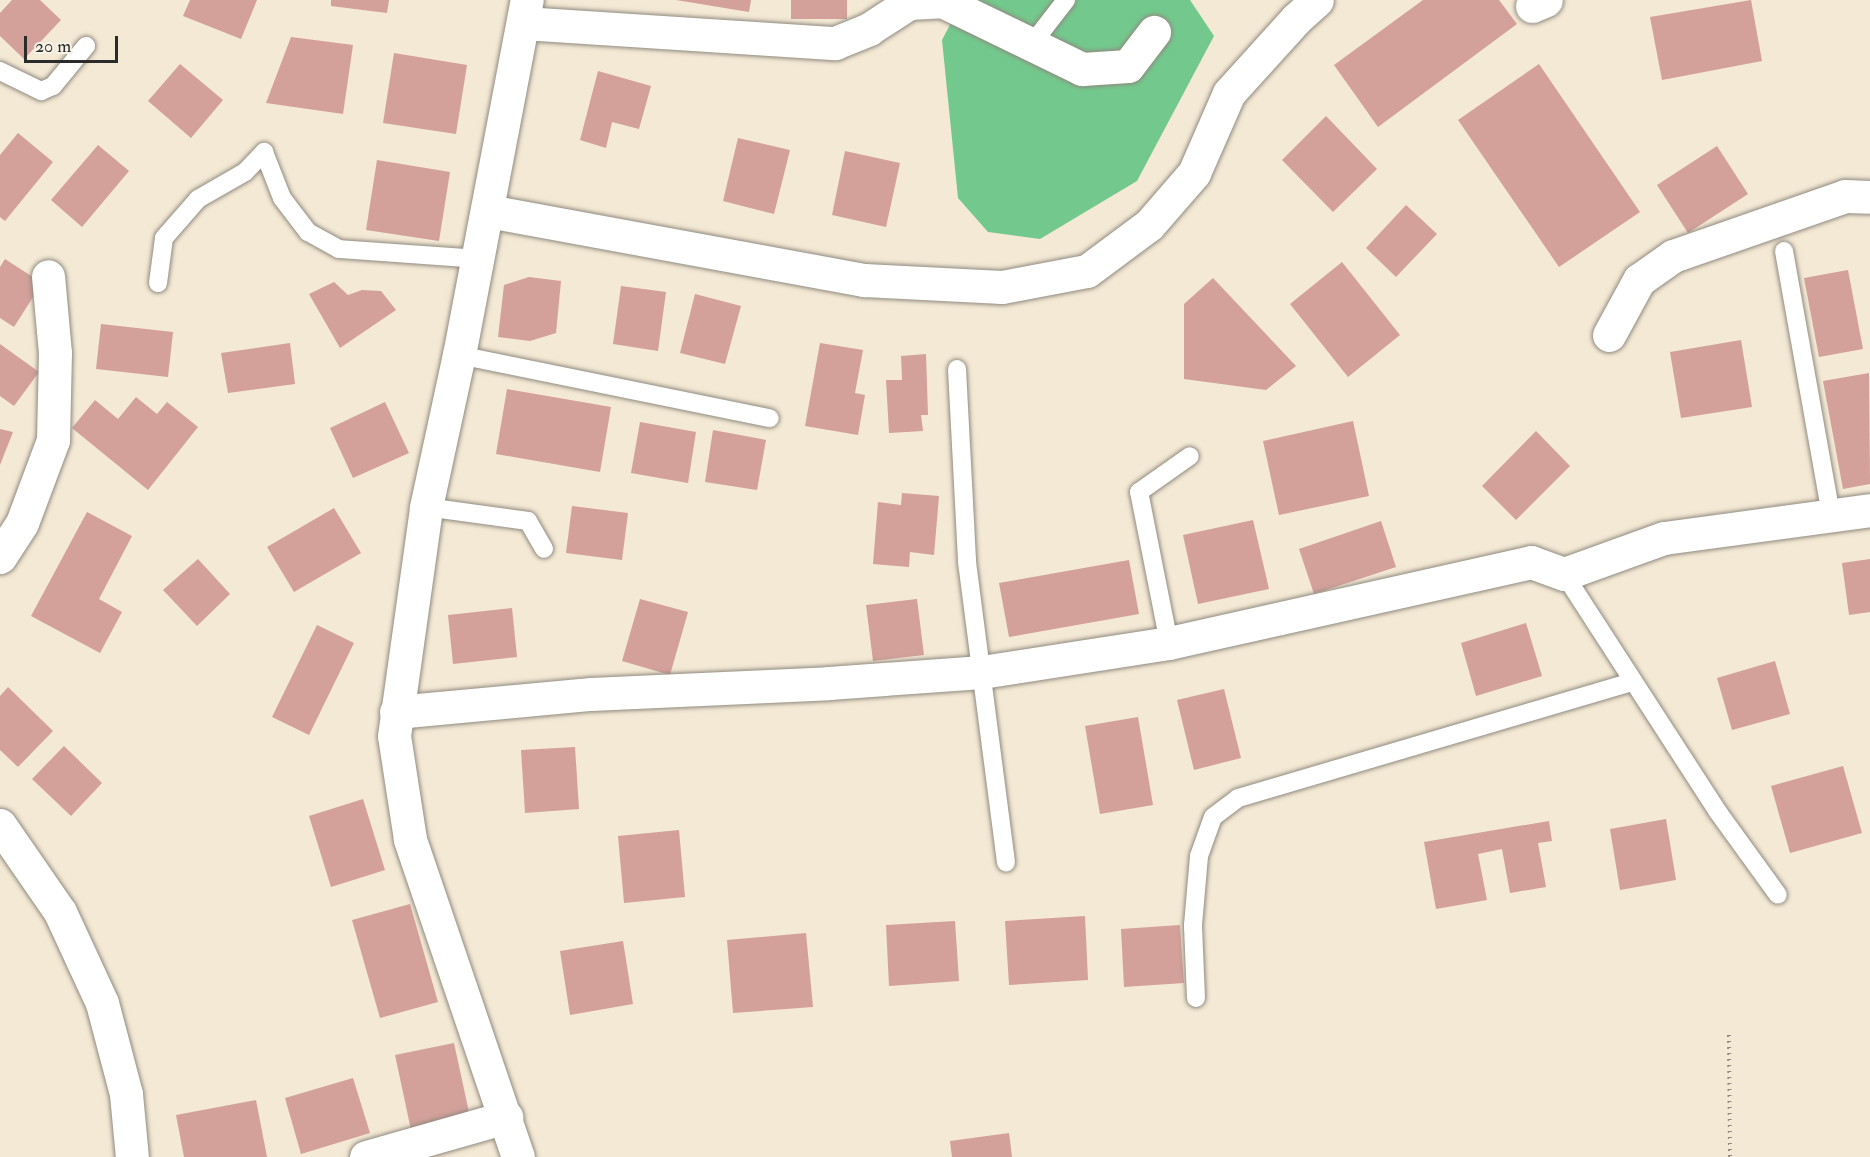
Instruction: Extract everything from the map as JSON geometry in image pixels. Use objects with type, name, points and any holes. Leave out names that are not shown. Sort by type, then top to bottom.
[{"type":"street","points":[[518,1157],[507,1117],[410,839],[394,736],[426,507],[488,211],[525,12],[835,44],[869,29],[909,3],[942,0],[1082,69],[1128,66],[1154,32]]},
{"type":"street","points":[[488,211],[864,280],[1002,286],[1087,271],[1149,225],[1194,173],[1228,93],[1296,19],[1317,0]]},
{"type":"street","points":[[1609,335],[1639,280],[1672,256],[1845,196],[1870,197]]},
{"type":"street","points":[[0,557],[21,523],[53,440],[55,353],[48,276]]},
{"type":"street","points":[[396,712],[591,694],[829,683],[982,672],[1169,643],[1530,562],[1564,574],[1664,538],[1870,510]]},
{"type":"street","points":[[0,825],[60,912],[102,1003],[126,1094],[132,1157]]},
{"type":"street","points":[[366,1157],[507,1117]]},
{"type":"lane","points":[[1032,44],[1066,0]]},
{"type":"lane","points":[[0,71],[40,91],[53,86],[86,46]]},
{"type":"lane","points":[[158,283],[164,238],[198,199],[245,172],[264,152],[282,198],[308,232],[339,249],[478,260]]},
{"type":"lane","points":[[1784,251],[1831,516]]},
{"type":"lane","points":[[459,355],[770,418]]},
{"type":"lane","points":[[957,369],[968,562],[1006,862]]},
{"type":"lane","points":[[1169,643],[1138,492],[1190,456]]},
{"type":"lane","points":[[426,507],[528,521],[543,549]]},
{"type":"lane","points":[[1564,574],[1631,682],[1718,812],[1778,895]]},
{"type":"lane","points":[[1196,998],[1193,925],[1199,856],[1213,817],[1238,798],[1631,682]]},
{"type":"path","points":[[1730,1035],[1730,1157]]},
{"type":"green space","points":[[963,0],[1190,0],[1214,36],[1137,181],[1040,239],[988,232],[958,198],[942,40]]},
{"type":"building","points":[[12,0],[40,0],[61,20],[24,59],[0,36],[0,13]]},
{"type":"building","points":[[190,0],[257,0],[241,39],[183,16]]},
{"type":"building","points":[[331,0],[389,0],[387,13],[331,6]]},
{"type":"building","points":[[676,0],[751,0],[749,12]]},
{"type":"building","points":[[791,0],[847,0],[847,19],[791,19]]},
{"type":"building","points":[[1423,0],[1499,0],[1517,24],[1378,127],[1334,65]]},
{"type":"building","points":[[1751,0],[1762,61],[1662,80],[1650,17]]},
{"type":"building","points":[[291,37],[353,45],[343,114],[266,103]]},
{"type":"building","points":[[394,53],[467,65],[456,134],[383,123]]},
{"type":"building","points":[[180,64],[223,100],[191,138],[148,101]]},
{"type":"building","points":[[1539,64],[1640,212],[1559,267],[1458,120]]},
{"type":"building","points":[[598,71],[651,86],[639,129],[612,122],[606,148],[580,140]]},
{"type":"building","points":[[1326,116],[1377,169],[1333,212],[1282,160]]},
{"type":"building","points":[[18,133],[53,162],[5,221],[0,217],[0,155]]},
{"type":"building","points":[[738,138],[790,150],[774,214],[723,201]]},
{"type":"building","points":[[98,145],[129,171],[82,227],[51,200]]},
{"type":"building","points":[[1717,146],[1748,194],[1688,233],[1657,185]]},
{"type":"building","points":[[845,151],[900,163],[886,227],[832,215]]},
{"type":"building","points":[[377,160],[450,172],[439,241],[366,230]]},
{"type":"building","points":[[1406,205],[1437,234],[1396,277],[1366,248]]},
{"type":"building","points":[[5,259],[42,283],[14,327],[0,318],[0,267]]},
{"type":"building","points":[[1342,262],[1400,335],[1348,377],[1290,304]]},
{"type":"building","points":[[1848,270],[1863,349],[1819,357],[1804,278]]},
{"type":"building","points":[[529,277],[561,281],[556,333],[530,341],[498,337],[504,285]]},
{"type":"building","points":[[1213,278],[1296,366],[1266,390],[1184,379],[1184,304]]},
{"type":"building","points":[[334,282],[348,295],[362,290],[381,291],[396,310],[340,348],[309,294]]},
{"type":"building","points":[[621,286],[666,292],[658,351],[613,344]]},
{"type":"building","points":[[695,294],[741,306],[725,364],[680,353]]},
{"type":"building","points":[[101,324],[173,332],[168,377],[96,369]]},
{"type":"building","points":[[1741,340],[1752,407],[1681,418],[1670,352]]},
{"type":"building","points":[[290,343],[295,384],[228,393],[221,353]]},
{"type":"building","points":[[820,343],[863,350],[855,393],[865,395],[858,435],[805,426]]},
{"type":"building","points":[[0,344],[39,372],[14,406],[0,396]]},
{"type":"building","points":[[926,354],[928,415],[921,415],[923,431],[889,433],[886,380],[902,380],[901,356]]},
{"type":"building","points":[[1869,373],[1870,484],[1843,489],[1823,381]]},
{"type":"building","points":[[507,389],[611,407],[600,472],[496,454]]},
{"type":"building","points":[[136,397],[157,414],[167,402],[198,427],[148,490],[72,428],[95,400],[118,419]]},
{"type":"building","points":[[385,402],[409,453],[353,478],[330,428]]},
{"type":"building","points":[[1353,421],[1369,496],[1279,515],[1263,441]]},
{"type":"building","points":[[640,422],[696,432],[688,483],[631,473]]},
{"type":"building","points":[[0,429],[13,432],[0,465]]},
{"type":"building","points":[[713,430],[766,440],[757,490],[705,482]]},
{"type":"building","points":[[1536,431],[1570,466],[1516,520],[1482,486]]},
{"type":"building","points":[[902,493],[939,496],[934,555],[910,552],[909,567],[873,564],[878,502],[901,505]]},
{"type":"building","points":[[572,506],[628,513],[622,560],[566,553]]},
{"type":"building","points":[[334,508],[361,553],[294,592],[267,547]]},
{"type":"building","points":[[87,512],[132,536],[99,599],[122,612],[100,653],[31,616]]},
{"type":"building","points":[[1253,520],[1269,589],[1198,604],[1183,535]]},
{"type":"building","points":[[1381,521],[1396,567],[1314,594],[1299,549]]},
{"type":"building","points":[[198,559],[230,594],[197,626],[163,590]]},
{"type":"building","points":[[1870,559],[1870,612],[1849,615],[1842,563]]},
{"type":"building","points":[[1129,560],[1139,614],[1009,637],[999,583]]},
{"type":"building","points":[[640,599],[688,612],[670,675],[622,661]]},
{"type":"building","points":[[917,599],[924,655],[873,661],[866,605]]},
{"type":"building","points":[[512,608],[517,657],[453,664],[448,615]]},
{"type":"building","points":[[1526,623],[1542,676],[1476,696],[1461,643]]},
{"type":"building","points":[[317,625],[354,643],[309,735],[272,717]]},
{"type":"building","points":[[1775,661],[1790,714],[1732,730],[1717,678]]},
{"type":"building","points":[[8,687],[53,731],[18,767],[0,750],[0,696]]},
{"type":"building","points":[[1224,689],[1241,758],[1194,770],[1177,700]]},
{"type":"building","points":[[1138,717],[1153,805],[1100,814],[1085,726]]},
{"type":"building","points":[[64,746],[102,783],[71,816],[32,779]]},
{"type":"building","points":[[575,747],[579,809],[525,813],[521,750]]},
{"type":"building","points":[[1843,766],[1862,833],[1790,853],[1771,786]]},
{"type":"building","points":[[363,799],[385,870],[331,887],[309,816]]},
{"type":"building","points":[[1666,819],[1676,880],[1620,890],[1610,829]]},
{"type":"building","points":[[1549,821],[1552,841],[1538,843],[1546,887],[1510,893],[1502,849],[1478,854],[1487,900],[1436,909],[1424,842]]},
{"type":"building","points":[[679,830],[685,897],[624,903],[618,836]]},
{"type":"building","points":[[410,904],[438,1002],[380,1018],[352,920]]},
{"type":"building","points":[[1085,916],[1088,980],[1009,985],[1005,921]]},
{"type":"building","points":[[955,921],[959,981],[889,986],[886,925]]},
{"type":"building","points":[[1180,925],[1184,983],[1124,987],[1121,929]]},
{"type":"building","points":[[806,933],[813,1007],[733,1013],[727,940]]},
{"type":"building","points":[[623,941],[633,1004],[570,1015],[560,951]]},
{"type":"building","points":[[454,1043],[470,1117],[411,1130],[395,1055]]},
{"type":"building","points":[[353,1078],[370,1133],[301,1154],[285,1098]]},
{"type":"building","points":[[256,1100],[267,1157],[184,1157],[176,1115]]},
{"type":"building","points":[[1009,1133],[1012,1157],[952,1157],[950,1141]]}]
